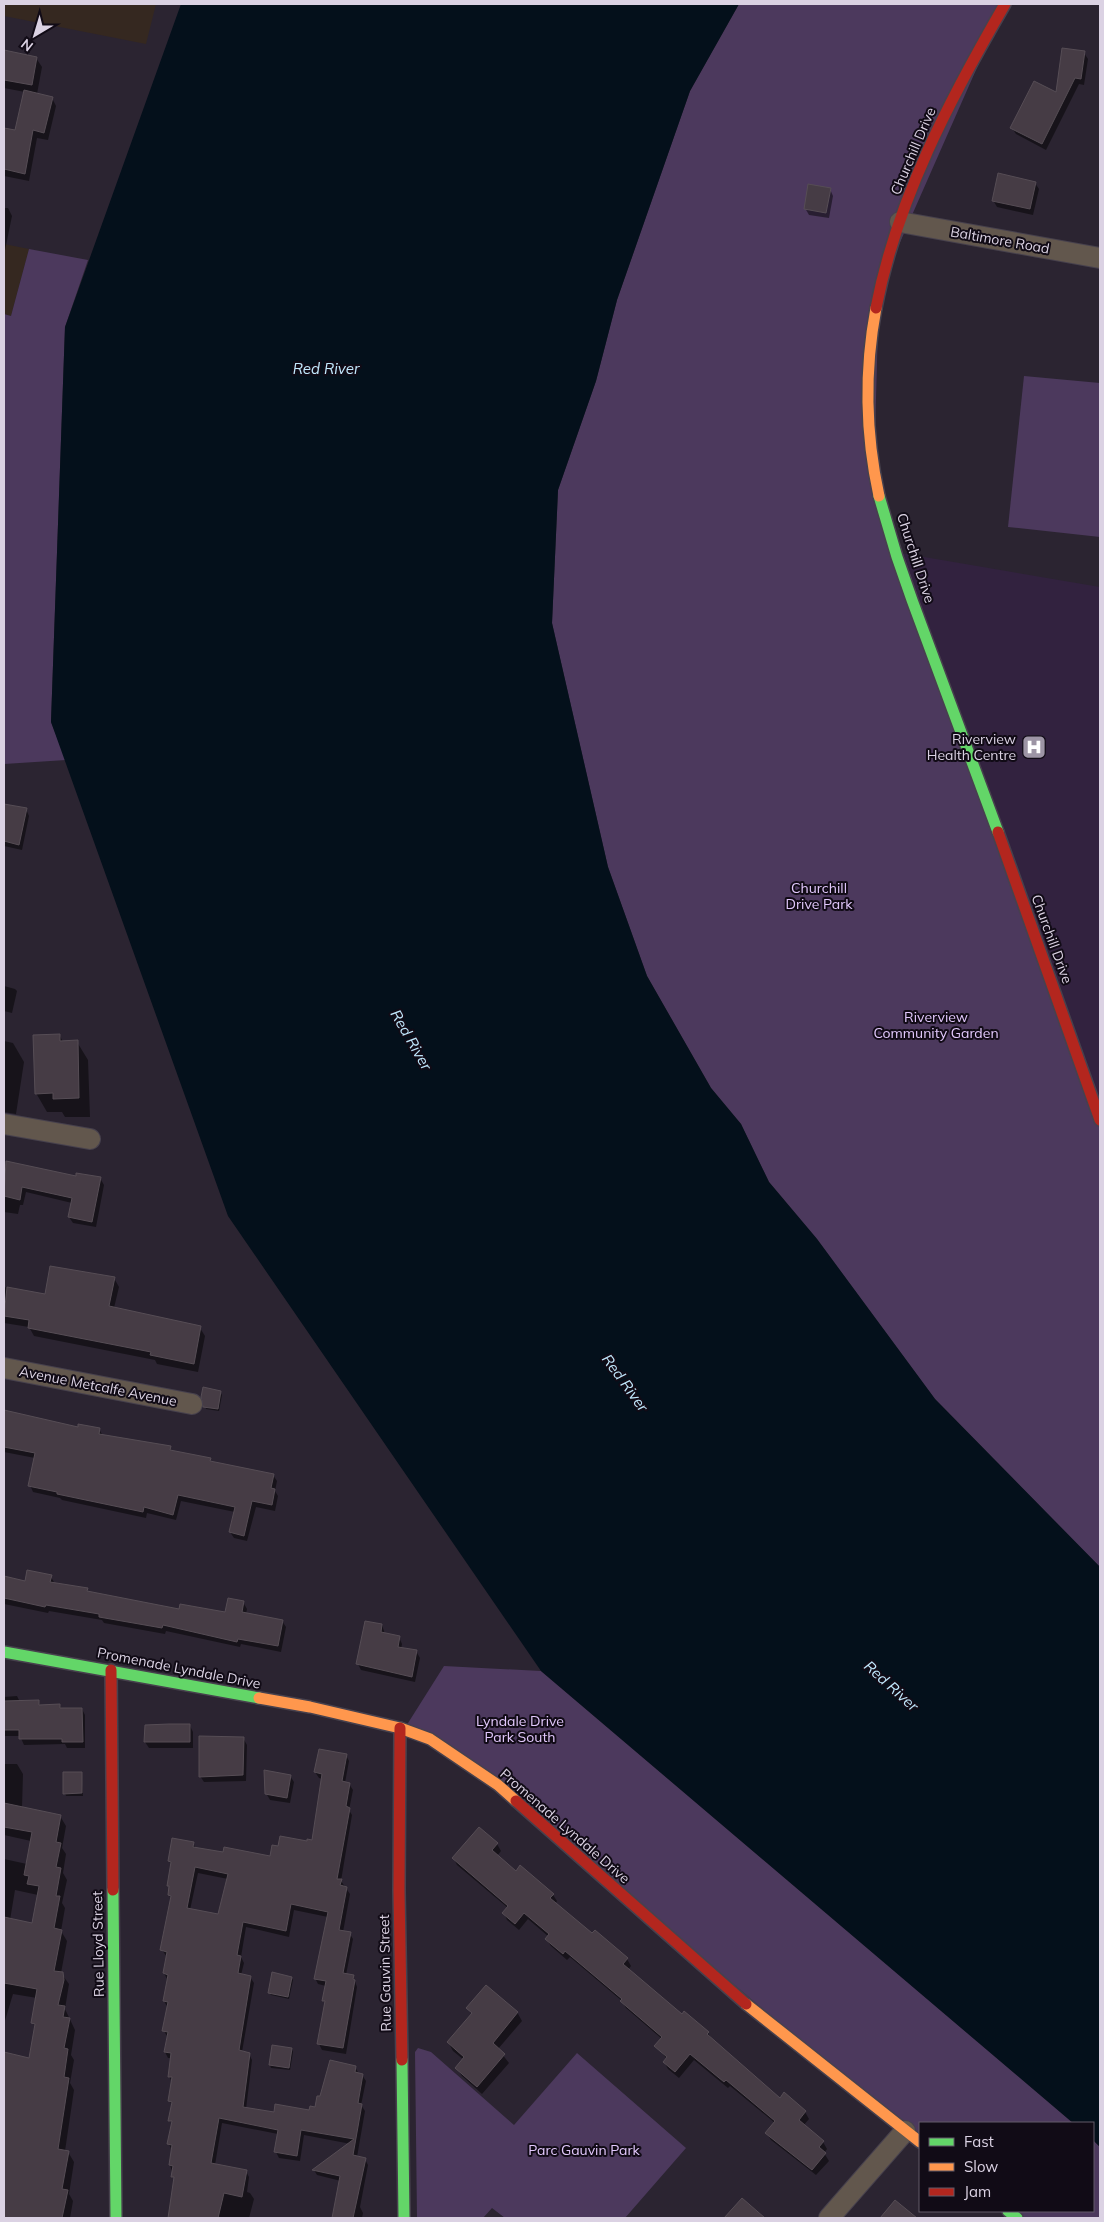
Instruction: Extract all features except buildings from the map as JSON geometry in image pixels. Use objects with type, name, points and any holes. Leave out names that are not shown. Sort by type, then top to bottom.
[{"type":"street","name":"Churchill Drive","points":[[1005,4],[972,58],[944,114],[900,222],[879,290],[871,336],[866,386],[868,426],[874,470],[895,552],[1030,921],[1100,1120]]},
{"type":"street","name":"Baltimore Road","points":[[900,222],[1100,258]]},
{"type":"street","points":[[4,1124],[90,1139]]},
{"type":"street","name":"Avenue Metcalfe Avenue","points":[[4,1368],[192,1404]]},
{"type":"street","name":"Promenade Lyndale Drive","points":[[4,1652],[310,1707],[400,1728],[430,1739],[498,1785],[733,1994],[913,2136]]},
{"type":"street","name":"Rue Lloyd Street","points":[[111,1670],[116,2218]]},
{"type":"street","name":"Rue Gauvin Street","points":[[400,1728],[399,1891],[404,2218]]},
{"type":"street","points":[[829,2218],[913,2136]]},
{"type":"shaded area","points":[[5,4],[156,4],[146,44],[4,16]]},
{"type":"shaded area","points":[[4,244],[29,249],[11,316],[4,314]]},
{"type":"shaded area","name":"Riverview Health Centre","points":[[895,552],[1100,587],[1100,1120]]},
{"type":"green space","name":"Churchill Drive Park","points":[[739,4],[1005,4],[879,290],[874,470],[1100,1120],[1100,1567],[935,1399],[817,1239],[769,1182],[741,1124],[711,1088],[647,976],[608,867],[552,623],[558,490],[596,381],[617,300],[690,91]]},
{"type":"green space","points":[[29,249],[88,260],[65,327],[51,722],[66,760],[4,764],[4,314],[11,316]]},
{"type":"green space","points":[[1024,376],[1100,383],[1100,537],[1008,527]]},
{"type":"green space","name":"Lyndale Drive Park South","points":[[444,1666],[541,1671],[1072,2122],[919,2122],[919,2141],[498,1785],[403,1731]]},
{"type":"green space","name":"Parc Gauvin Park","points":[[418,2048],[431,2052],[514,2125],[577,2053],[686,2148],[625,2218],[505,2218],[492,2208],[483,2218],[417,2218],[415,2052]]},
{"type":"green space","points":[[1094,2141],[1100,2147],[1100,2218],[1017,2218],[1009,2212],[1094,2212]]},
{"type":"water","name":"Red River","points":[[181,4],[739,4],[690,91],[617,300],[596,381],[558,490],[552,623],[608,867],[647,976],[711,1088],[741,1124],[769,1182],[817,1239],[935,1399],[1100,1567],[1100,2147],[1094,2141],[1094,2122],[1072,2122],[541,1671],[228,1216],[51,722],[65,327]]},
{"type":"traffic: fast","points":[[879,496],[912,600],[998,832]]},
{"type":"traffic: fast","points":[[4,1652],[259,1698]]},
{"type":"traffic: fast","points":[[113,1890],[116,2218]]},
{"type":"traffic: fast","points":[[402,2060],[404,2218]]},
{"type":"traffic: fast","points":[[1009,2212],[1017,2218]]},
{"type":"traffic: slow","points":[[876,308],[869,355],[868,402],[871,449],[879,496]]},
{"type":"traffic: slow","points":[[259,1698],[310,1707],[400,1728],[430,1739],[498,1785],[516,1801]]},
{"type":"traffic: slow","points":[[746,2004],[919,2141]]},
{"type":"traffic: jam","points":[[876,308],[897,228],[928,151],[965,76],[1005,4]]},
{"type":"traffic: jam","points":[[998,832],[1100,1120]]},
{"type":"traffic: jam","points":[[111,1670],[113,1890]]},
{"type":"traffic: jam","points":[[400,1728],[399,1891],[402,2060]]},
{"type":"traffic: jam","points":[[516,1801],[746,2004]]},
{"type":"place","name":"Riverview Health Centre","points":[[1034,747]]},
{"type":"park label","name":"Riverview Community Garden","points":[[936,1026]]}]
